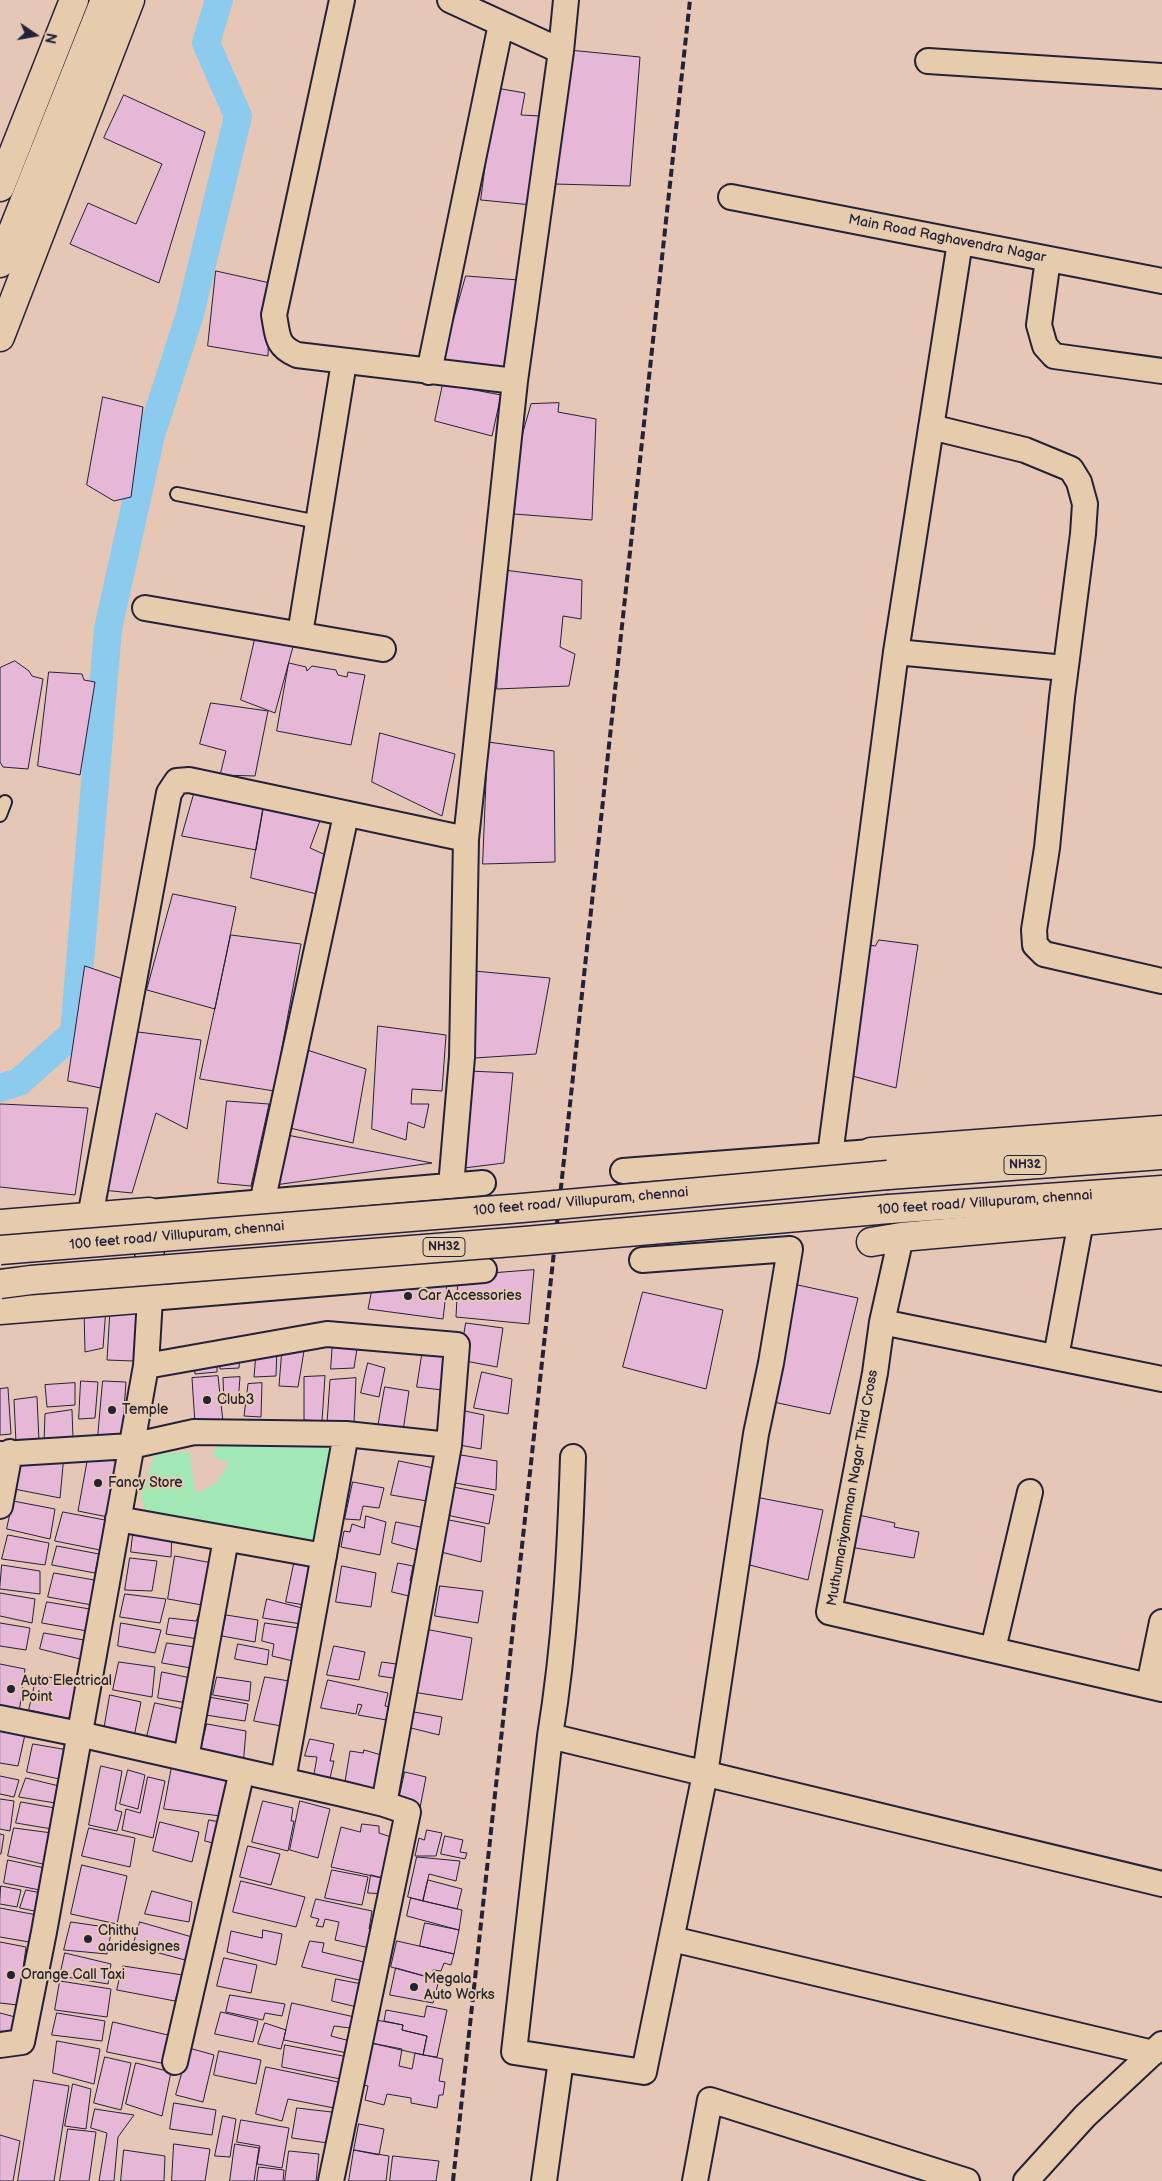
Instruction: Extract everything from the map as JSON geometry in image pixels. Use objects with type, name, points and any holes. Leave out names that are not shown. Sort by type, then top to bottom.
[{"type":"main road","points":[[0,187],[74,0]]},
{"type":"main road","points":[[0,263],[105,0]]},
{"type":"main road","points":[[0,337],[130,0]]},
{"type":"main road","points":[[871,1152],[1162,1130]]},
{"type":"main road","name":"100 feet road/ Villupuram, chennai","points":[[0,1250],[1162,1155]]},
{"type":"main road","name":"100 feet road/ Villupuram, chennai","points":[[0,1284],[50,1278],[515,1242],[889,1210],[1162,1190]]},
{"type":"main road","points":[[0,1224],[148,1212],[150,1298],[0,1310]]},
{"type":"main road","points":[[871,1242],[901,1237],[1162,1214]]},
{"type":"street","points":[[342,0],[274,315],[278,337],[284,349],[297,355],[515,381]]},
{"type":"street","points":[[450,0],[561,51]]},
{"type":"street","points":[[450,1186],[462,1056],[466,839],[515,381],[561,51],[566,0]]},
{"type":"street","points":[[429,372],[501,24]]},
{"type":"street","points":[[928,61],[1162,76]]},
{"type":"street","name":"Main Road Raghavendra Nagar","points":[[731,197],[1162,281]]},
{"type":"street","points":[[830,1155],[896,652],[960,242]]},
{"type":"street","points":[[1048,259],[1038,326],[1044,346],[1054,356],[1162,371]]},
{"type":"street","points":[[300,634],[344,362]]},
{"type":"street","points":[[931,427],[1025,450],[1071,470],[1079,482],[1085,504],[1083,534],[1066,668],[1047,848],[1034,930],[1035,945],[1044,954],[1162,981]]},
{"type":"street","points":[[145,608],[383,649]]},
{"type":"street","points":[[896,652],[1066,668]]},
{"type":"street","points":[[90,1217],[169,792],[177,781],[189,780],[346,815],[466,839]]},
{"type":"street","points":[[262,1203],[346,815]]},
{"type":"street","points":[[624,1171],[871,1152]]},
{"type":"street","points":[[148,1212],[483,1183]]},
{"type":"street","points":[[1056,1357],[1081,1221]]},
{"type":"street","name":"Muthumariyamman Nagar Third Cross","points":[[901,1237],[882,1322],[875,1373],[829,1612],[1155,1687]]},
{"type":"street","points":[[573,1457],[570,1572],[514,2052],[644,2072],[705,1774],[756,1434],[771,1364],[790,1249],[642,1260]]},
{"type":"street","points":[[0,2045],[22,2042],[44,1932],[146,1366],[150,1298],[484,1270]]},
{"type":"street","points":[[882,1322],[1162,1379]]},
{"type":"street","points":[[146,1366],[327,1334],[457,1345],[448,1445],[384,1804]]},
{"type":"street","points":[[0,1506],[5,1453],[131,1446],[194,1432],[346,1434],[448,1445]]},
{"type":"street","points":[[283,1780],[346,1434]]},
{"type":"street","points":[[993,1649],[1030,1492]]},
{"type":"street","points":[[118,1519],[324,1556]]},
{"type":"street","points":[[186,1758],[226,1539]]},
{"type":"street","points":[[1155,1687],[1162,1622]]},
{"type":"street","points":[[0,1718],[283,1780],[384,1804],[408,1812],[331,2181]]},
{"type":"street","points":[[550,1736],[1162,1884]]},
{"type":"street","points":[[175,2062],[242,1771]]},
{"type":"street","points":[[672,1938],[1158,2049]]},
{"type":"street","points":[[1026,2181],[1085,2116],[1158,2049]]},
{"type":"street","points":[[544,2181],[561,2060]]},
{"type":"street","points":[[695,2181],[710,2100],[967,2181]]},
{"type":"lane","points":[[177,494],[318,522]]},
{"type":"lane","points":[[0,815],[5,802]]},
{"type":"green space","points":[[217,1444],[330,1448],[318,1547],[182,1519],[145,1509],[141,1495],[155,1454],[189,1452],[196,1494],[216,1483],[229,1464],[213,1456]]},
{"type":"building","points":[[569,50],[640,57],[630,186],[554,184]]},
{"type":"building","points":[[496,88],[525,93],[521,115],[541,116],[532,205],[481,200]]},
{"type":"building","points":[[124,95],[205,132],[159,283],[70,244],[88,203],[136,224],[162,164],[104,138]]},
{"type":"building","points":[[216,271],[270,283],[268,356],[208,346]]},
{"type":"building","points":[[466,276],[519,280],[516,375],[442,361]]},
{"type":"building","points":[[443,384],[501,395],[492,436],[435,421]]},
{"type":"building","points":[[103,397],[143,407],[131,497],[114,501],[87,485]]},
{"type":"building","points":[[559,403],[558,412],[596,419],[592,520],[514,514],[517,453],[531,404]]},
{"type":"building","points":[[504,570],[582,580],[581,619],[563,616],[560,647],[575,654],[569,686],[497,689]]},
{"type":"building","points":[[255,639],[294,643],[275,713],[241,700]]},
{"type":"building","points":[[15,661],[29,671],[32,676],[43,679],[28,769],[3,767],[0,762],[0,668]]},
{"type":"building","points":[[289,663],[306,667],[307,671],[312,666],[336,670],[338,675],[347,677],[348,672],[365,675],[351,745],[277,731]]},
{"type":"building","points":[[49,672],[82,674],[84,680],[95,682],[80,775],[38,766]]},
{"type":"building","points":[[211,703],[268,711],[255,776],[220,775],[226,751],[200,744]]},
{"type":"building","points":[[380,733],[455,754],[442,816],[372,782]]},
{"type":"building","points":[[488,742],[554,751],[555,862],[483,864]]},
{"type":"building","points":[[196,787],[264,804],[256,850],[182,836]]},
{"type":"building","points":[[264,804],[321,818],[310,848],[328,856],[317,894],[251,878]]},
{"type":"building","points":[[173,894],[236,907],[215,1009],[147,990]]},
{"type":"building","points":[[231,935],[301,944],[274,1091],[200,1079]]},
{"type":"building","points":[[879,940],[918,945],[896,1088],[838,1072],[859,943],[875,946]]},
{"type":"building","points":[[85,966],[123,979],[105,1089],[68,1081]]},
{"type":"building","points":[[474,971],[550,978],[536,1054],[475,1058]]},
{"type":"building","points":[[378,1026],[446,1035],[442,1091],[412,1089],[411,1104],[429,1104],[424,1128],[408,1122],[406,1140],[372,1129]]},
{"type":"building","points":[[138,1032],[201,1040],[187,1129],[156,1113],[132,1193],[102,1190]]},
{"type":"building","points":[[307,1050],[366,1069],[353,1143],[290,1128]]},
{"type":"building","points":[[469,1071],[513,1073],[504,1163],[464,1168]]},
{"type":"building","points":[[227,1101],[269,1104],[251,1186],[218,1183]]},
{"type":"building","points":[[0,1104],[88,1108],[75,1195],[0,1187]]},
{"type":"building","points":[[287,1135],[432,1163],[275,1185]]},
{"type":"building","points":[[534,1270],[529,1324],[456,1317],[458,1276]]},
{"type":"building","name":"Car Accessories","points":[[448,1277],[443,1319],[368,1309],[373,1284]]},
{"type":"building","points":[[784,1282],[858,1298],[830,1414],[759,1399]]},
{"type":"building","points":[[643,1292],[723,1310],[706,1389],[623,1367]]},
{"type":"building","points":[[138,1307],[134,1361],[107,1360],[110,1310]]},
{"type":"building","points":[[106,1308],[103,1348],[85,1352],[84,1309]]},
{"type":"building","points":[[466,1323],[503,1328],[497,1367],[460,1360]]},
{"type":"building","points":[[333,1339],[358,1342],[354,1368],[331,1369]]},
{"type":"building","points":[[305,1345],[298,1387],[279,1386],[282,1348]]},
{"type":"building","points":[[277,1349],[276,1376],[254,1377],[256,1353]]},
{"type":"building","points":[[423,1349],[445,1352],[442,1390],[417,1387]]},
{"type":"building","points":[[240,1354],[239,1368],[220,1369],[220,1357]]},
{"type":"building","points":[[217,1357],[217,1372],[195,1374],[194,1362]]},
{"type":"building","points":[[368,1363],[385,1368],[379,1397],[361,1393]]},
{"type":"building","points":[[482,1372],[512,1379],[508,1414],[474,1408]]},
{"type":"building","name":"Club3","points":[[218,1376],[223,1422],[195,1424],[192,1378]]},
{"type":"building","points":[[325,1376],[322,1421],[304,1420],[304,1377]]},
{"type":"building","points":[[240,1377],[238,1403],[224,1403],[223,1378]]},
{"type":"building","points":[[356,1378],[354,1424],[327,1423],[330,1380]]},
{"type":"building","points":[[81,1381],[98,1382],[95,1418],[79,1419]]},
{"type":"building","name":"Temple","points":[[103,1381],[126,1382],[122,1438],[98,1437]]},
{"type":"building","points":[[75,1383],[75,1405],[47,1407],[45,1385]]},
{"type":"building","points":[[262,1383],[261,1417],[244,1416],[248,1384]]},
{"type":"building","points":[[385,1387],[409,1391],[403,1431],[378,1427]]},
{"type":"building","points":[[8,1388],[11,1434],[0,1435],[0,1389]]},
{"type":"building","points":[[37,1397],[39,1441],[16,1443],[14,1400]]},
{"type":"building","points":[[72,1410],[73,1439],[44,1442],[45,1414]]},
{"type":"building","points":[[460,1410],[484,1415],[481,1449],[454,1444]]},
{"type":"building","name":"Fancy Store","points":[[119,1453],[108,1517],[78,1511],[88,1456]]},
{"type":"building","points":[[455,1454],[497,1461],[496,1490],[449,1482]]},
{"type":"building","points":[[64,1455],[60,1498],[14,1489],[21,1457]]},
{"type":"building","points":[[399,1461],[434,1468],[427,1501],[391,1495]]},
{"type":"building","points":[[353,1482],[384,1488],[379,1508],[363,1506],[360,1520],[345,1519]]},
{"type":"building","points":[[448,1486],[494,1495],[489,1524],[442,1514]]},
{"type":"building","points":[[745,1495],[823,1510],[808,1580],[738,1562]]},
{"type":"building","points":[[13,1501],[55,1509],[50,1539],[7,1529]]},
{"type":"building","points":[[63,1512],[105,1520],[100,1550],[55,1541]]},
{"type":"building","points":[[854,1514],[895,1523],[894,1527],[919,1532],[914,1558],[850,1547]]},
{"type":"building","points":[[366,1516],[386,1522],[380,1555],[341,1547],[344,1531],[350,1532],[352,1524],[364,1528]]},
{"type":"building","points":[[444,1519],[485,1527],[481,1562],[437,1551]]},
{"type":"building","points":[[396,1522],[425,1528],[425,1552],[392,1543]]},
{"type":"building","points":[[134,1526],[172,1533],[171,1557],[131,1552]]},
{"type":"building","points":[[8,1535],[49,1543],[45,1565],[2,1559]]},
{"type":"building","points":[[57,1546],[99,1554],[95,1573],[52,1565]]},
{"type":"building","points":[[175,1556],[212,1563],[202,1605],[168,1599]]},
{"type":"building","points":[[130,1558],[157,1561],[152,1591],[125,1590]]},
{"type":"building","points":[[295,1559],[314,1564],[305,1605],[286,1602]]},
{"type":"building","points":[[398,1563],[413,1566],[410,1581],[420,1583],[417,1598],[392,1592]]},
{"type":"building","points":[[2,1565],[40,1571],[40,1594],[0,1589]]},
{"type":"building","points":[[342,1566],[376,1573],[371,1607],[336,1602]]},
{"type":"building","points":[[54,1573],[94,1580],[92,1605],[48,1597]]},
{"type":"building","points":[[440,1586],[483,1591],[478,1623],[435,1616]]},
{"type":"building","points":[[0,1593],[35,1599],[32,1623],[0,1616]]},
{"type":"building","points":[[125,1594],[166,1599],[160,1623],[120,1617]]},
{"type":"building","points":[[267,1599],[302,1608],[301,1624],[263,1618]]},
{"type":"building","points":[[47,1602],[90,1609],[87,1631],[42,1623]]},
{"type":"building","points":[[200,1611],[206,1613],[198,1639],[166,1634],[169,1618],[196,1621]]},
{"type":"building","points":[[226,1615],[258,1620],[255,1642],[222,1636]]},
{"type":"building","points":[[0,1623],[30,1628],[26,1650],[0,1646]]},
{"type":"building","points":[[121,1623],[161,1630],[155,1653],[118,1646]]},
{"type":"building","points":[[265,1623],[299,1628],[293,1661],[272,1656],[274,1644],[262,1641]]},
{"type":"building","points":[[425,1629],[472,1638],[462,1700],[413,1692]]},
{"type":"building","points":[[44,1633],[84,1640],[80,1659],[40,1649]]},
{"type":"building","points":[[167,1643],[195,1647],[191,1668],[162,1663]]},
{"type":"building","points":[[238,1644],[269,1650],[267,1665],[235,1659]]},
{"type":"building","points":[[334,1646],[365,1652],[359,1680],[327,1675]]},
{"type":"building","points":[[119,1662],[155,1667],[152,1697],[113,1690]]},
{"type":"building","points":[[382,1662],[403,1665],[401,1679],[379,1676]]},
{"type":"building","name":"Auto Electrical Point","points":[[0,1664],[25,1669],[19,1713],[0,1709]]},
{"type":"building","points":[[162,1672],[191,1678],[187,1703],[158,1698]]},
{"type":"building","points":[[37,1675],[76,1682],[71,1719],[29,1710]]},
{"type":"building","points":[[217,1677],[251,1682],[249,1701],[213,1695]]},
{"type":"building","points":[[265,1677],[289,1681],[281,1726],[254,1721]]},
{"type":"building","points":[[328,1680],[388,1693],[385,1706],[394,1708],[392,1721],[358,1715],[362,1705],[358,1704],[356,1714],[321,1708]]},
{"type":"building","points":[[110,1695],[141,1702],[134,1737],[104,1730]]},
{"type":"building","points":[[203,1696],[248,1704],[245,1721],[199,1714]]},
{"type":"building","points":[[155,1703],[188,1710],[181,1749],[146,1741]]},
{"type":"building","points":[[414,1712],[442,1717],[439,1735],[411,1728]]},
{"type":"building","points":[[0,1724],[26,1730],[18,1766],[0,1763]]},
{"type":"building","points":[[207,1724],[246,1731],[243,1766],[199,1758]]},
{"type":"building","points":[[310,1739],[334,1744],[330,1761],[334,1761],[329,1782],[302,1783],[304,1772],[314,1774],[317,1757],[305,1756]]},
{"type":"building","points":[[33,1744],[68,1750],[64,1780],[27,1772]]},
{"type":"building","points":[[364,1750],[388,1757],[382,1799],[343,1794],[350,1751],[363,1753]]},
{"type":"building","points":[[101,1766],[122,1771],[115,1810],[122,1812],[117,1831],[89,1825]]},
{"type":"building","points":[[172,1766],[228,1779],[221,1816],[164,1809]]},
{"type":"building","points":[[128,1770],[145,1775],[138,1809],[120,1804]]},
{"type":"building","points":[[405,1772],[426,1777],[420,1808],[398,1804]]},
{"type":"building","points":[[0,1776],[19,1780],[14,1797],[0,1794]]},
{"type":"building","points":[[148,1777],[165,1781],[153,1838],[122,1830],[126,1809],[140,1813]]},
{"type":"building","points":[[26,1778],[59,1786],[55,1803],[19,1797]]},
{"type":"building","points":[[0,1799],[14,1801],[10,1831],[0,1829]]},
{"type":"building","points":[[263,1801],[293,1808],[291,1821],[294,1821],[288,1851],[252,1842]]},
{"type":"building","points":[[300,1801],[330,1809],[318,1858],[290,1850]]},
{"type":"building","points":[[21,1802],[55,1808],[52,1829],[16,1823]]},
{"type":"building","points":[[209,1820],[226,1823],[221,1845],[205,1841]]},
{"type":"building","points":[[160,1822],[199,1832],[192,1862],[153,1851]]},
{"type":"building","points":[[362,1824],[379,1826],[379,1833],[400,1840],[391,1880],[331,1867],[341,1827],[360,1832]]},
{"type":"building","points":[[14,1828],[52,1833],[47,1865],[8,1856]]},
{"type":"building","points":[[89,1828],[135,1838],[130,1867],[82,1856]]},
{"type":"building","points":[[427,1830],[442,1833],[436,1856],[415,1856],[419,1838],[424,1840]]},
{"type":"building","points":[[0,1834],[4,1835],[1,1854],[0,1854]]},
{"type":"building","points":[[445,1836],[463,1840],[460,1852],[467,1853],[465,1859],[441,1854]]},
{"type":"building","points":[[248,1846],[280,1854],[271,1885],[240,1877]]},
{"type":"building","points":[[417,1857],[460,1861],[456,1881],[429,1874],[423,1901],[408,1897]]},
{"type":"building","points":[[8,1860],[49,1869],[45,1891],[4,1883]]},
{"type":"building","points":[[82,1865],[127,1876],[117,1924],[71,1914]]},
{"type":"building","points":[[332,1870],[368,1877],[362,1905],[325,1898]]},
{"type":"building","points":[[371,1875],[391,1880],[387,1894],[368,1893]]},
{"type":"building","points":[[428,1880],[462,1889],[457,1909],[423,1901]]},
{"type":"building","points":[[241,1881],[305,1897],[296,1927],[233,1912]]},
{"type":"building","points":[[1,1886],[21,1890],[17,1907],[0,1904]]},
{"type":"building","points":[[26,1890],[47,1894],[44,1913],[20,1908]]},
{"type":"building","points":[[152,1891],[192,1902],[189,1922],[145,1914]]},
{"type":"building","points":[[411,1898],[462,1910],[459,1930],[407,1916]]},
{"type":"building","points":[[316,1899],[372,1911],[369,1929],[379,1930],[374,1949],[335,1940],[339,1922],[325,1919],[323,1927],[316,1926],[319,1919],[311,1917]]},
{"type":"building","points":[[0,1908],[42,1916],[35,1943],[0,1937]]},
{"type":"building","name":"Chithu aaridesignes","points":[[71,1922],[112,1928],[107,1954],[64,1950]]},
{"type":"building","points":[[140,1922],[192,1937],[185,1960],[133,1946]]},
{"type":"building","points":[[425,1923],[459,1930],[454,1954],[420,1946]]},
{"type":"building","points":[[263,1930],[282,1934],[276,1965],[227,1952],[231,1931],[262,1938]]},
{"type":"building","points":[[310,1941],[324,1943],[322,1952],[364,1962],[368,1950],[372,1983],[302,1967]]},
{"type":"building","points":[[397,1941],[454,1954],[451,1965],[444,1963],[441,1971],[433,1970],[431,1978],[391,1967]]},
{"type":"building","name":"Orange Call Taxi","points":[[0,1942],[26,1947],[18,2005],[0,2003]]},
{"type":"building","points":[[65,1953],[111,1964],[108,1984],[60,1976]]},
{"type":"building","points":[[224,1958],[257,1965],[251,1993],[217,1986]]},
{"type":"building","points":[[123,1966],[183,1975],[175,2001],[117,1990]]},
{"type":"building","name":"Megala Auto Works","points":[[396,1968],[439,1980],[433,2003],[390,1995]]},
{"type":"building","points":[[336,1979],[367,1985],[361,2008],[332,2001]]},
{"type":"building","points":[[60,1981],[111,1989],[107,2017],[55,2010]]},
{"type":"building","points":[[230,1995],[285,2004],[282,2016],[265,2013],[263,2020],[226,2012]]},
{"type":"building","points":[[292,2003],[359,2018],[358,2029],[334,2026],[331,2036],[354,2042],[352,2054],[284,2040]]},
{"type":"building","points":[[427,2006],[447,2010],[437,2057],[423,2055],[427,2036],[402,2030],[403,2025],[384,2021],[386,2010],[424,2017]]},
{"type":"building","points":[[221,2012],[258,2021],[253,2042],[215,2034]]},
{"type":"building","points":[[0,2013],[19,2018],[17,2038],[0,2039]]},
{"type":"building","points":[[57,2013],[105,2021],[102,2041],[52,2035]]},
{"type":"building","points":[[376,2020],[403,2025],[402,2030],[427,2036],[423,2055],[371,2043]]},
{"type":"building","points":[[113,2022],[172,2036],[166,2064],[107,2052]]},
{"type":"building","points":[[265,2023],[286,2030],[281,2049],[258,2044]]},
{"type":"building","points":[[57,2041],[100,2049],[94,2084],[53,2073]]},
{"type":"building","points":[[371,2043],[402,2049],[399,2066],[412,2069],[415,2053],[443,2059],[439,2081],[445,2082],[443,2095],[439,2095],[437,2108],[411,2103],[411,2098],[387,2094],[384,2105],[365,2100],[368,2086],[363,2085]]},
{"type":"building","points":[[285,2045],[348,2057],[345,2080],[282,2067]]},
{"type":"building","points":[[189,2048],[214,2055],[203,2102],[176,2095]]},
{"type":"building","points":[[219,2051],[261,2060],[256,2084],[214,2075]]},
{"type":"building","points":[[105,2057],[131,2063],[121,2110],[94,2103]]},
{"type":"building","points":[[136,2063],[171,2072],[162,2116],[126,2104]]},
{"type":"building","points":[[266,2067],[338,2082],[334,2108],[288,2099],[282,2121],[256,2114]]},
{"type":"building","points":[[34,2080],[69,2086],[54,2181],[18,2181]]},
{"type":"building","points":[[73,2084],[91,2089],[86,2129],[65,2126]]},
{"type":"building","points":[[174,2103],[216,2110],[212,2135],[170,2129]]},
{"type":"building","points":[[297,2108],[340,2113],[335,2144],[292,2138]]},
{"type":"building","points":[[95,2109],[134,2115],[118,2137],[114,2181],[99,2181],[107,2133],[91,2128]]},
{"type":"building","points":[[223,2116],[236,2119],[230,2157],[215,2156]]},
{"type":"building","points":[[241,2120],[289,2128],[282,2168],[257,2164],[260,2146],[237,2142]]},
{"type":"building","points":[[359,2124],[384,2129],[379,2155],[354,2150]]},
{"type":"building","points":[[68,2129],[96,2132],[89,2181],[60,2181]]},
{"type":"building","points":[[0,2135],[20,2141],[13,2181],[0,2181]]},
{"type":"building","points":[[174,2144],[210,2149],[205,2181],[172,2181]]},
{"type":"building","points":[[235,2144],[259,2148],[254,2181],[230,2181]]},
{"type":"building","points":[[124,2150],[165,2156],[164,2181],[121,2181]]},
{"type":"building","points":[[354,2150],[389,2156],[386,2181],[349,2181]]},
{"type":"building","points":[[289,2151],[319,2154],[316,2181],[285,2181]]},
{"type":"building","points":[[393,2156],[439,2161],[436,2181],[390,2181]]},
{"type":"building","points":[[259,2167],[284,2170],[283,2181],[257,2181]]},
{"type":"waterway","points":[[0,1088],[19,1082],[74,1033],[108,629],[151,435],[190,314],[238,116],[206,43],[219,0]]},
{"type":"railway","points":[[453,2181],[690,0]]},
{"type":"place","name":"Car Accessories","points":[[408,1296]]},
{"type":"place","name":"Club3","points":[[207,1400]]},
{"type":"place","name":"Temple","points":[[112,1410]]},
{"type":"place","name":"Fancy Store","points":[[98,1483]]},
{"type":"place","name":"Auto Electrical Point","points":[[11,1689]]},
{"type":"place","name":"Chithu aaridesignes","points":[[88,1939]]},
{"type":"place","name":"Orange Call Taxi","points":[[11,1975]]},
{"type":"place","name":"Megala Auto Works","points":[[414,1987]]}]
